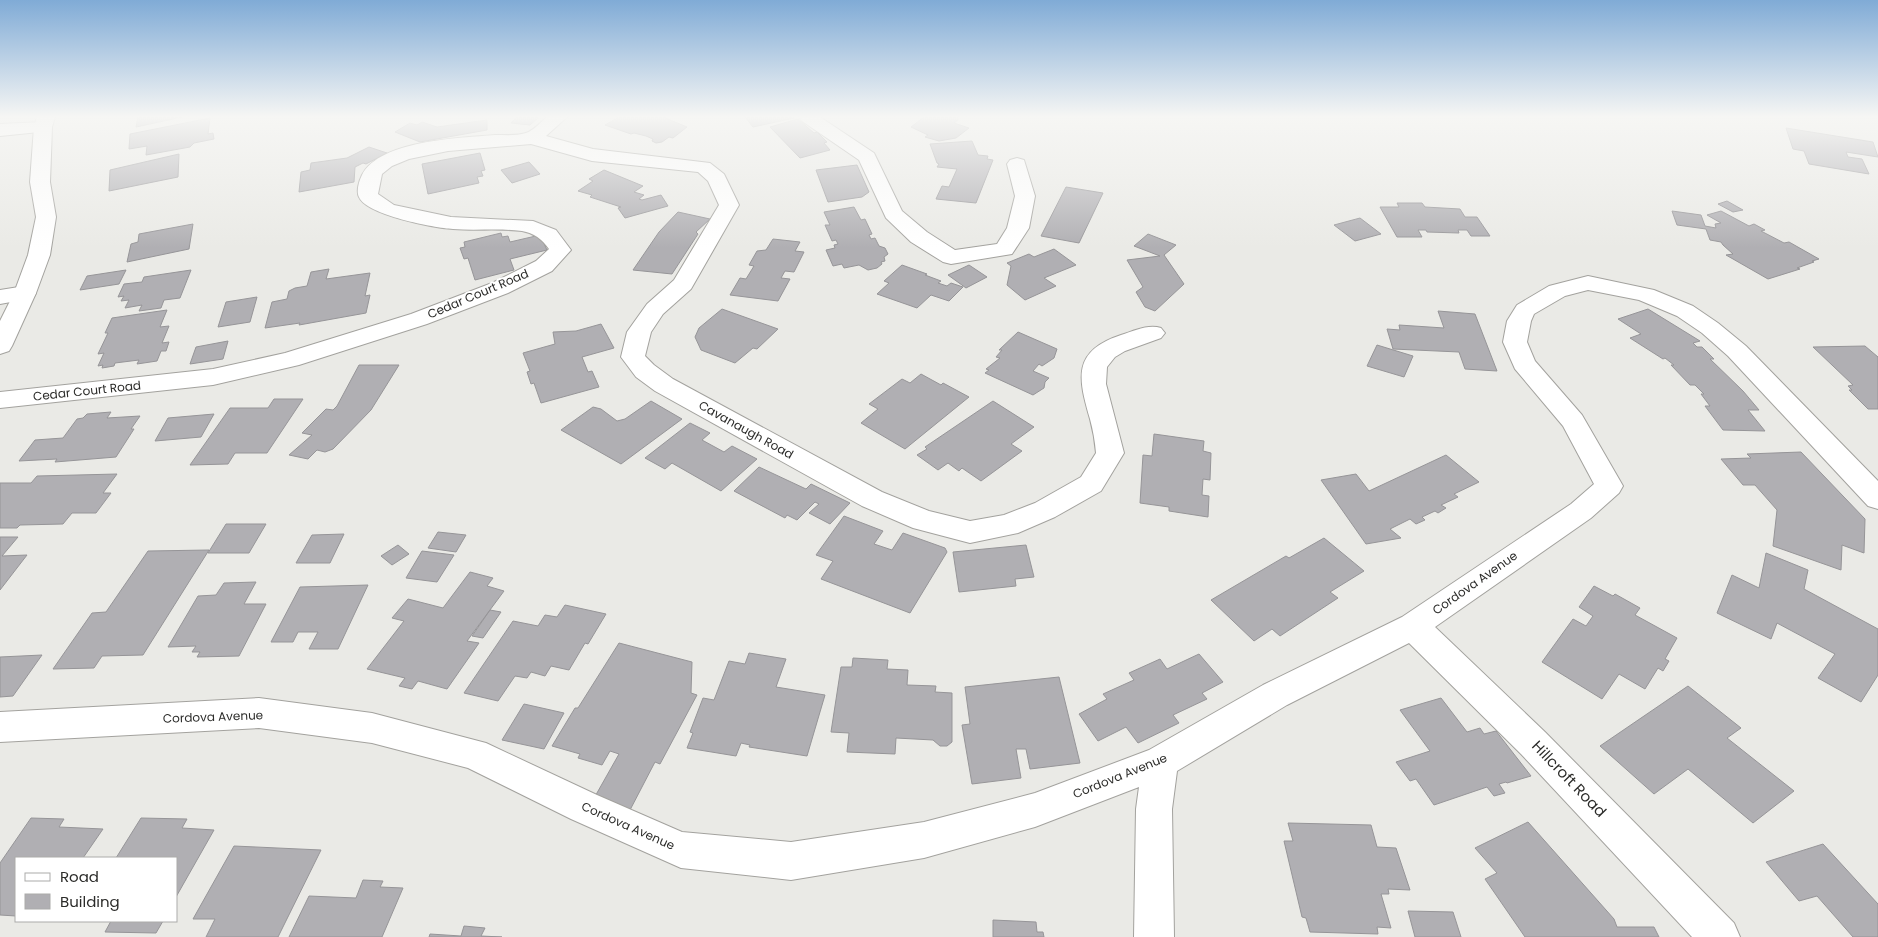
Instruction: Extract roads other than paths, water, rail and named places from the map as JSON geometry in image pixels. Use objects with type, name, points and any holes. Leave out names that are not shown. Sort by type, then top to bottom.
[{"type":"street","points":[[0,346],[25,293],[39,255],[46,217],[40,182],[41,161]]},
{"type":"street","name":"Cedar Court Road","points":[[0,400],[213,377],[317,352],[420,319],[518,279],[544,266],[560,250],[549,234],[526,226],[451,223],[387,209],[368,196],[368,182],[376,169],[388,161]]},
{"type":"street","name":"Cavanaugh Road","points":[[645,161],[703,167],[717,178],[729,206],[683,284],[656,309],[639,332],[633,357],[645,371],[664,385],[872,499],[923,520],[970,532],[1008,525],[1045,510],[1091,484],[1110,454],[1104,422],[1092,386],[1094,367],[1106,351],[1130,340],[1153,333]]},
{"type":"street","points":[[869,161],[892,214],[919,237],[951,257],[1004,249],[1018,228],[1025,196],[1018,164]]},
{"type":"street","name":"Cordova Avenue","points":[[0,727],[259,713],[372,728],[474,754],[584,808],[680,850],[791,861],[924,840],[1036,810],[1161,762],[1275,695],[1413,626],[1581,511],[1609,486],[1573,421],[1524,363],[1515,342],[1519,321],[1525,310],[1557,291],[1588,283],[1646,295],[1685,311],[1710,328],[1737,351],[1878,499]]},
{"type":"street","points":[[0,297],[25,293]]},
{"type":"street","name":"Hillcroft Road","points":[[1413,626],[1533,743],[1720,937]]},
{"type":"street","points":[[1154,937],[1154,809],[1161,762]]}]
